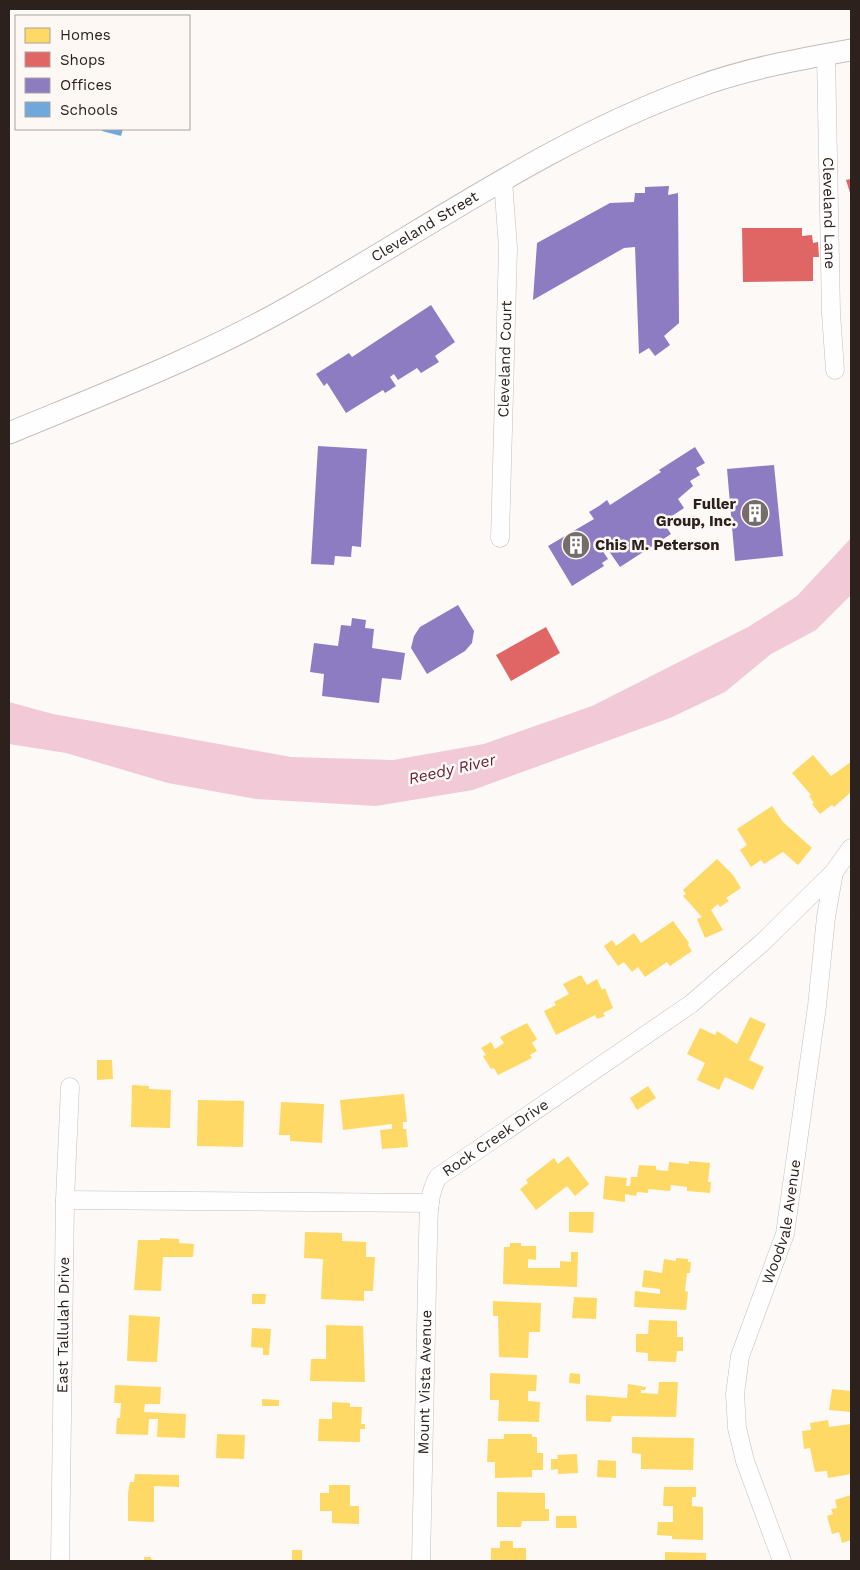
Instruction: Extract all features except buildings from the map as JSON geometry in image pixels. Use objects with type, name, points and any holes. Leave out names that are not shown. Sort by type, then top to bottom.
[{"type":"street","name":"Cleveland Street","points":[[9,433],[157,372],[226,341],[379,255],[533,162],[636,111],[698,86],[851,50]]},
{"type":"street","name":"Cleveland Lane","points":[[826,55],[830,312],[835,370]]},
{"type":"street","name":"Cleveland Court","points":[[500,538],[508,248],[502,180]]},
{"type":"street","name":"Rock Creek Drive","points":[[430,1203],[433,1187],[438,1177],[691,1004],[763,942],[834,872],[851,848]]},
{"type":"street","name":"Woodvale Avenue","points":[[782,1561],[745,1461],[737,1428],[735,1394],[740,1356],[785,1234],[817,1006],[826,917],[834,872]]},
{"type":"street","name":"East Tallulah Drive","points":[[60,1561],[65,1200],[70,1087]]},
{"type":"street","points":[[65,1200],[430,1203]]},
{"type":"street","name":"Mount Vista Avenue","points":[[421,1561],[430,1203]]},
{"type":"water","name":"Reedy River","points":[[851,538],[851,595],[816,630],[771,654],[725,692],[670,718],[473,790],[376,806],[256,799],[168,783],[66,753],[9,744],[9,702],[53,714],[291,757],[393,760],[484,744],[592,706],[748,627],[797,596]]},
{"type":"place","name":"Fuller Group, Inc.","points":[[755,513]]},
{"type":"place","name":"Chis M. Peterson","points":[[576,545]]}]
